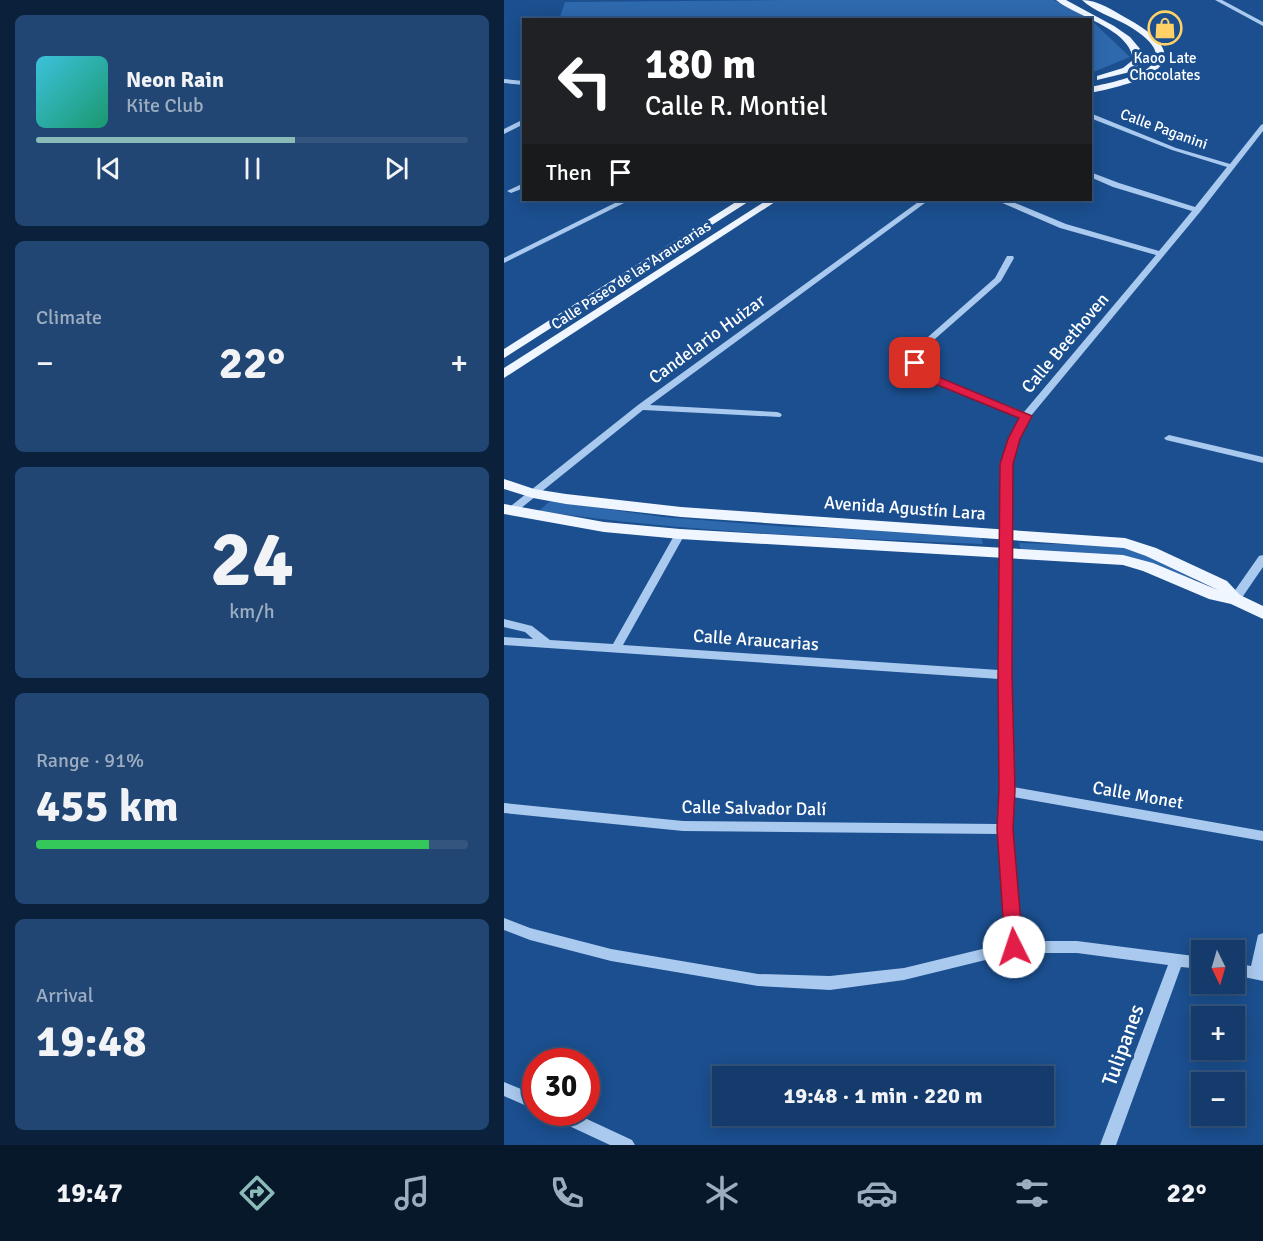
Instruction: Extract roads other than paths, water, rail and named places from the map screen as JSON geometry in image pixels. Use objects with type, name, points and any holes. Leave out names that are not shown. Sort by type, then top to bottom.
[{"type":"main road","points":[[1060,0],[1122,34],[1133,43],[1139,52],[1138,60],[1130,69],[1092,79]]},
{"type":"main road","points":[[1086,0],[1140,30],[1153,40],[1159,50],[1160,61],[1152,71],[1138,78],[1092,90]]},
{"type":"main road","name":"Calle Paseo de las Araucarias","points":[[504,354],[744,201]]},
{"type":"main road","name":"Calle Paseo de las Araucarias","points":[[504,374],[771,201]]},
{"type":"main road","points":[[571,312],[589,321]]},
{"type":"main road","name":"Avenida Agustín Lara","points":[[504,484],[533,493],[566,499],[681,512],[1125,543],[1151,552],[1222,585],[1235,599]]},
{"type":"main road","points":[[508,510],[604,527],[680,534],[1005,555],[1123,560],[1148,567],[1214,595],[1235,599],[1263,613]]},
{"type":"street","points":[[1218,0],[1263,24]]},
{"type":"street","points":[[504,81],[522,83]]},
{"type":"street","name":"Calle Paganini","points":[[1092,116],[1174,149],[1230,166]]},
{"type":"street","points":[[504,132],[522,122]]},
{"type":"street","name":"Calle Beethoven","points":[[1014,947],[1005,829],[1007,790],[1006,464],[1014,439],[1026,416],[1197,210],[1263,126]]},
{"type":"street","points":[[1092,175],[1116,185],[1197,210]]},
{"type":"street","points":[[512,191],[522,185]]},
{"type":"street","points":[[504,261],[624,201]]},
{"type":"street","name":"Candelario Huizar","points":[[508,510],[533,493],[641,407],[925,201]]},
{"type":"street","points":[[1005,201],[1063,226],[1161,254]]},
{"type":"street","points":[[1010,258],[999,279],[915,352],[915,363],[922,375],[1026,416]]},
{"type":"street","points":[[641,407],[777,416]]},
{"type":"street","points":[[1169,438],[1263,460]]},
{"type":"street","points":[[616,648],[680,534]]},
{"type":"street","points":[[1235,599],[1263,559]]},
{"type":"street","points":[[504,622],[528,629],[547,644]]},
{"type":"street","name":"Calle Araucarias","points":[[504,641],[1005,675]]},
{"type":"street","name":"Calle Monet","points":[[1007,790],[1263,836]]},
{"type":"street","name":"Calle Salvador Dalí","points":[[504,808],[683,826],[1005,829]]},
{"type":"street","points":[[504,924],[530,934],[610,955],[758,980],[830,983],[904,974],[1014,947],[1077,947],[1191,961]]},
{"type":"street","points":[[1245,971],[1260,974],[1263,939]]},
{"type":"street","name":"Tulipanes","points":[[1108,1145],[1177,959]]},
{"type":"street","points":[[504,1089],[522,1097]]},
{"type":"street","points":[[585,1126],[627,1145]]},
{"type":"place","name":"Kaoo Late Chocolates","points":[[1165,28]]}]
